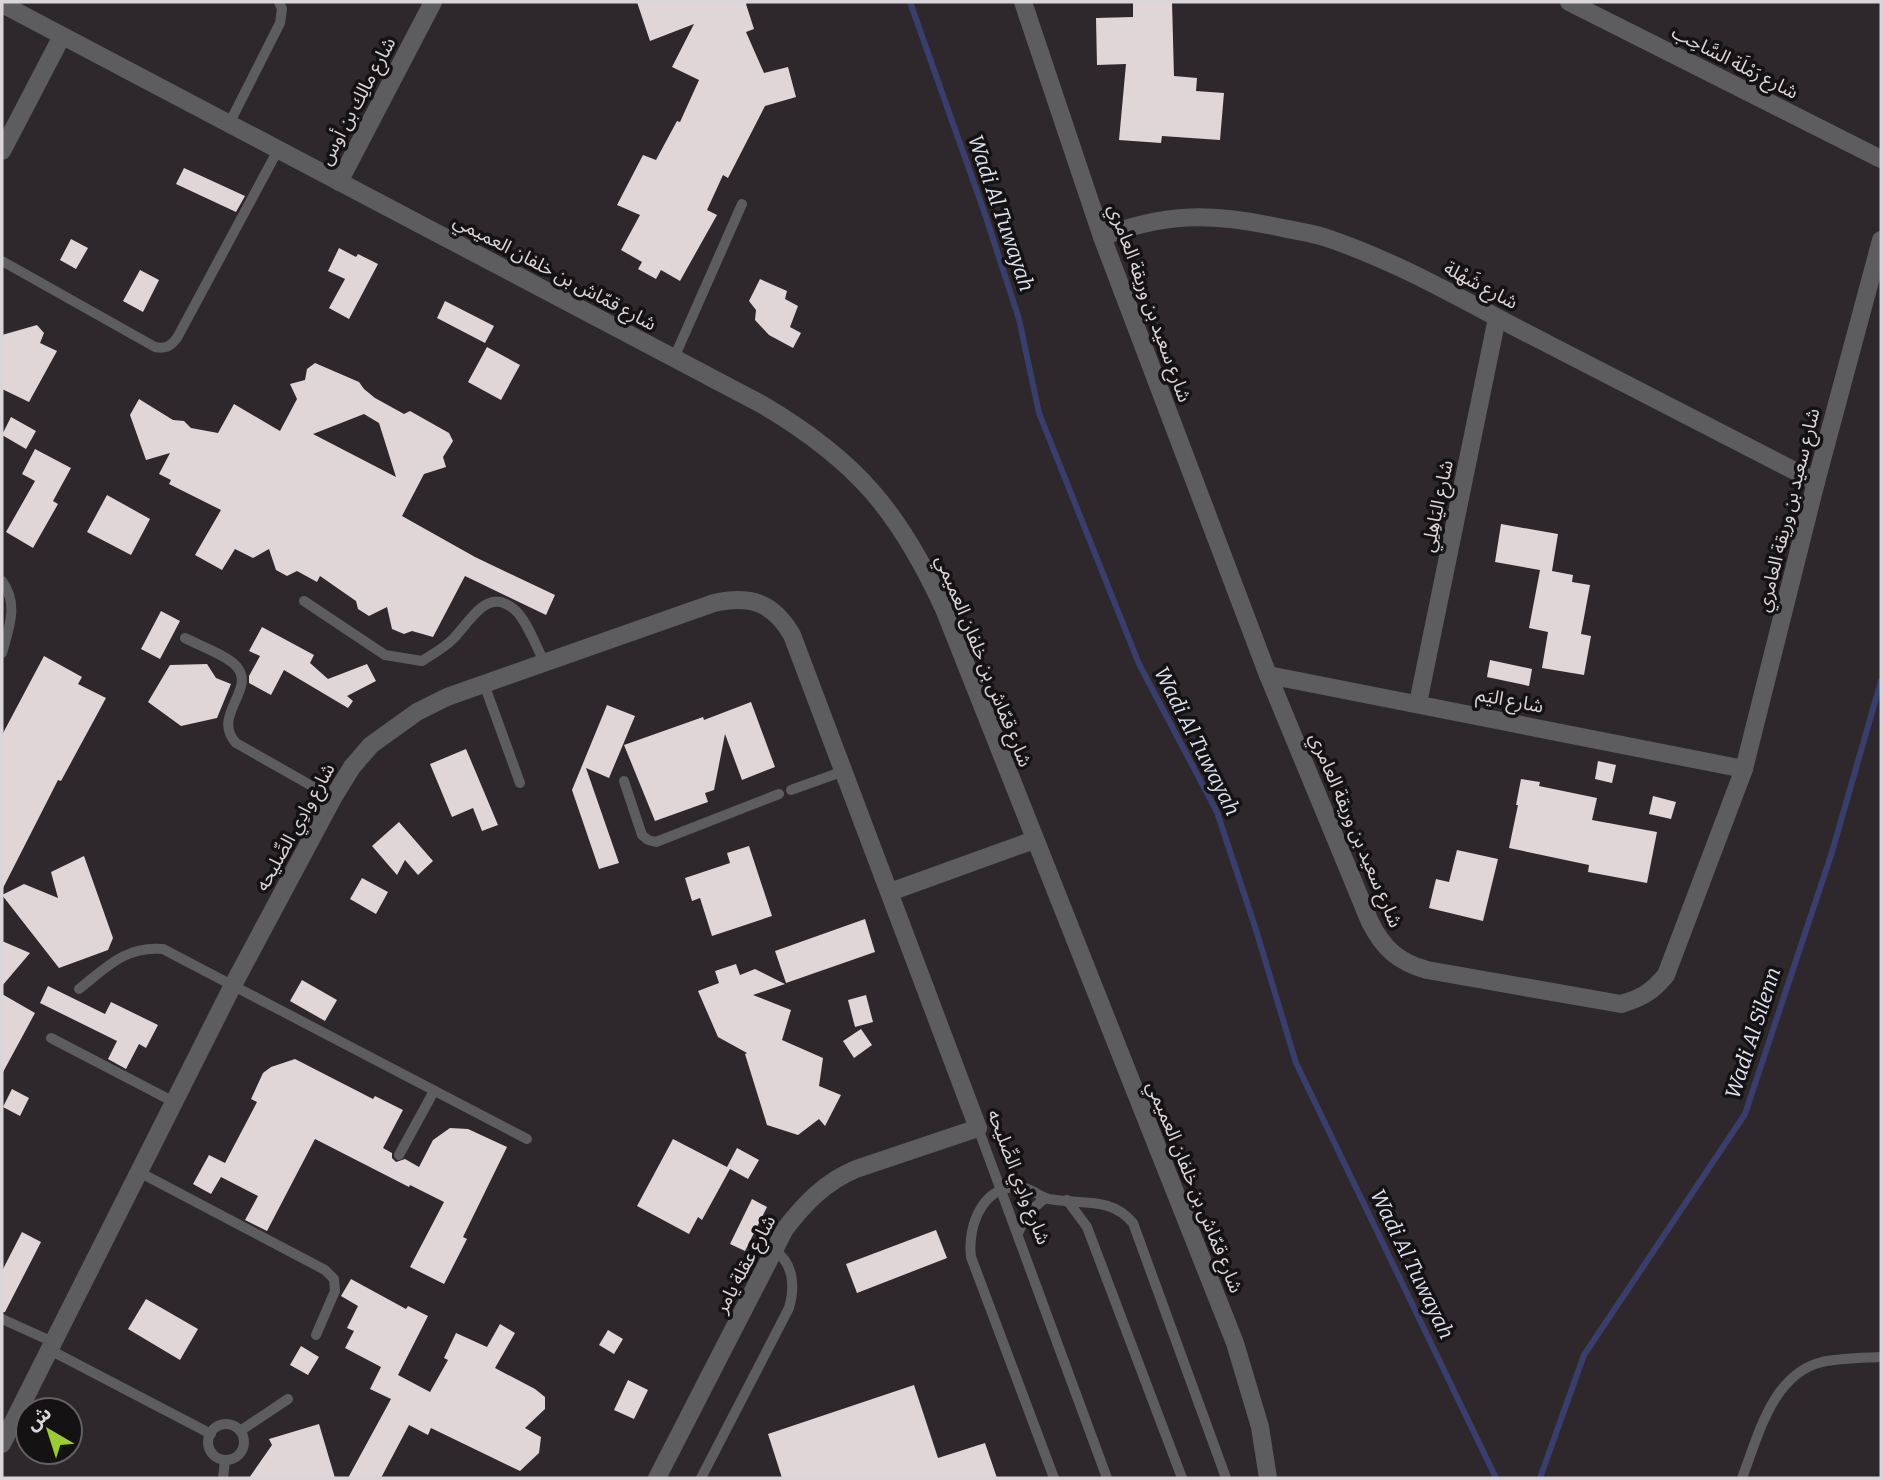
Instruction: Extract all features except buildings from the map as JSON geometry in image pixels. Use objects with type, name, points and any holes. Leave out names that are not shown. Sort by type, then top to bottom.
[{"type":"street","name":"شارع مالِك بن أوس","points":[[339,182],[433,2]]},
{"type":"street","name":"شارع سعيد بن وريقة العامري","points":[[1023,2],[1102,237],[1268,675],[1378,939],[1391,954],[1408,964],[1427,970],[1621,1004],[1647,994],[1666,975],[1744,769],[1816,482],[1881,240]]},
{"type":"street","name":"شارع رَمْلَة السَّاحِب","points":[[1569,2],[1881,159]]},
{"type":"street","name":"شارع قمّاش بن خلفان العميمي","points":[[2,4],[796,424],[856,473],[882,502],[905,533],[939,599],[1235,1343],[1260,1427],[1268,1478]]},
{"type":"street","points":[[2,151],[62,36]]},
{"type":"street","name":"شارع شَهْلة","points":[[1102,237],[1132,225],[1177,217],[1213,216],[1322,236],[1426,279],[1816,482]]},
{"type":"street","name":"شارع اليَاهِلِي","points":[[1418,703],[1497,318]]},
{"type":"street","name":"شارع وادِي الصِّليحه","points":[[2,1444],[232,987],[352,767],[371,745],[392,728],[437,702],[714,603],[744,599],[760,603],[785,622],[792,635],[978,1128]]},
{"type":"street","name":"شارع اليَم","points":[[1268,675],[1744,769]]},
{"type":"street","points":[[890,892],[1034,840]]},
{"type":"street","name":"شارع عقلة يامر","points":[[657,1478],[785,1229],[797,1213],[824,1186],[839,1176],[978,1128]]},
{"type":"lane","points":[[229,124],[280,23],[282,9],[279,2]]},
{"type":"lane","points":[[2,261],[155,347],[164,349],[177,338],[278,149]]},
{"type":"lane","points":[[674,358],[742,204]]},
{"type":"lane","points":[[2,581],[10,596],[12,616],[2,653]]},
{"type":"lane","points":[[303,601],[385,655],[422,661],[452,640],[483,604],[494,602],[507,605],[517,612],[545,663]]},
{"type":"lane","points":[[185,638],[232,663],[241,673],[241,687],[227,728],[236,743],[333,798]]},
{"type":"lane","points":[[484,684],[520,783]]},
{"type":"lane","points":[[791,790],[844,771]]},
{"type":"lane","points":[[624,781],[642,835],[656,842],[779,794]]},
{"type":"lane","points":[[79,989],[116,960],[133,951],[163,949],[527,1139]]},
{"type":"lane","points":[[51,1038],[174,1102]]},
{"type":"lane","points":[[399,1155],[434,1091]]},
{"type":"lane","name":"شارع وادِي الصِّليحه","points":[[978,1128],[1107,1478]]},
{"type":"lane","points":[[139,1172],[325,1270],[334,1279],[335,1291],[316,1335]]},
{"type":"lane","points":[[1054,1478],[971,1257],[970,1235],[977,1214],[991,1196],[1002,1190],[1024,1188],[1045,1198],[1106,1203],[1126,1215],[1133,1223],[1226,1478]]},
{"type":"lane","points":[[1018,1233],[1028,1213],[1045,1198]]},
{"type":"lane","points":[[1067,1200],[1087,1227],[1182,1478]]},
{"type":"lane","points":[[701,1478],[789,1308],[793,1282],[789,1269],[780,1254],[774,1250]]},
{"type":"lane","points":[[2,1320],[211,1434]]},
{"type":"lane","points":[[1742,1478],[1768,1413],[1780,1391],[1797,1374],[1819,1363],[1881,1354]]},
{"type":"lane","points":[[240,1431],[288,1399]]},
{"type":"lane","points":[[221,1425],[229,1425],[240,1431],[244,1444],[238,1456],[225,1460],[218,1458],[209,1448],[211,1434],[221,1425]]},
{"type":"lane","points":[[223,1478],[225,1460]]},
{"type":"waterway","name":"Wadi Al Tuwayah","points":[[910,2],[1019,319],[1039,413],[1139,664],[1217,812],[1296,1063],[1496,1478]]},
{"type":"waterway","name":"Wadi Al Silenn","points":[[1540,1478],[1584,1355],[1745,1114],[1832,852],[1881,681]]}]
